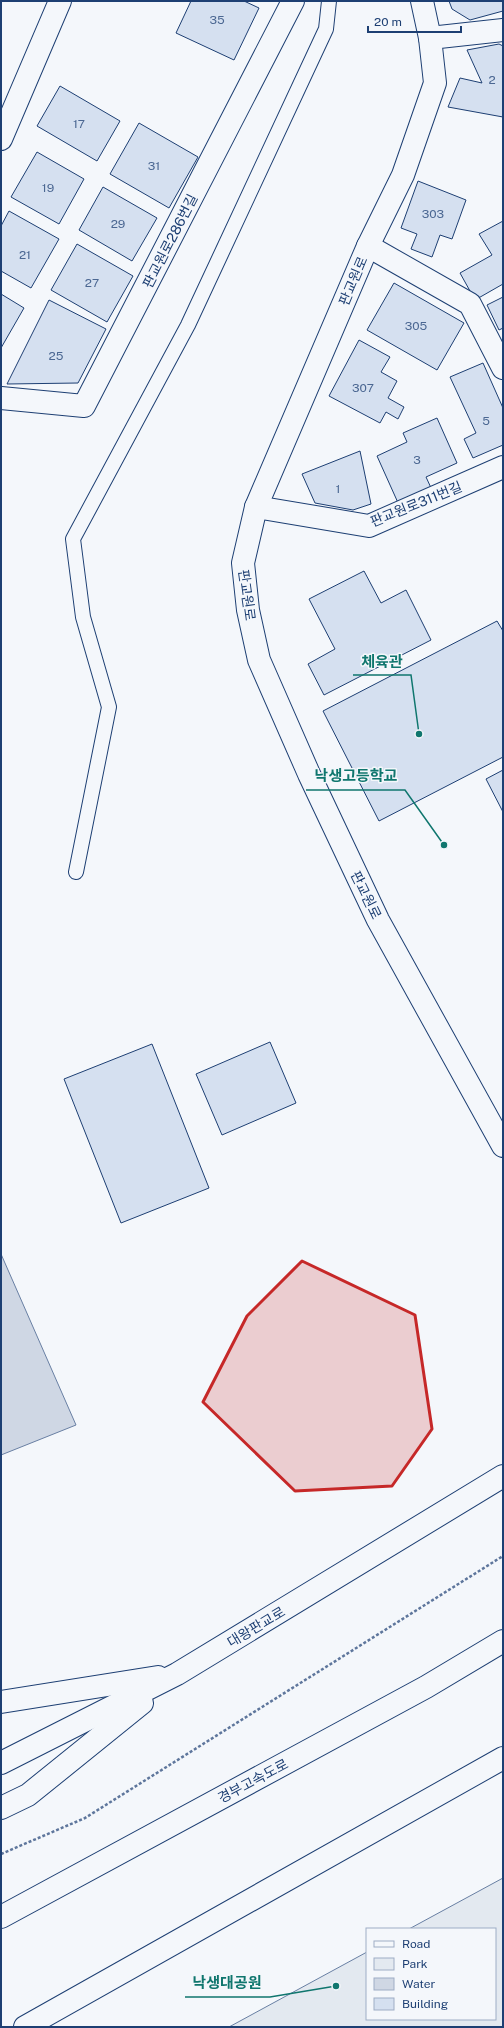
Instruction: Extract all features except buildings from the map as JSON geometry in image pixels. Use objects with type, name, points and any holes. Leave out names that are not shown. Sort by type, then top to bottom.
[{"type":"main road","points":[[1,139],[60,1]]},
{"type":"main road","name":"판교원로286번길","points":[[1,398],[84,406],[294,1]]},
{"type":"main road","name":"판교원로","points":[[422,1],[430,38],[435,83],[403,175],[368,246],[256,507],[243,563],[248,610],[259,660],[309,774],[378,920],[503,1146]]},
{"type":"main road","points":[[430,38],[503,30]]},
{"type":"main road","points":[[368,246],[470,304],[503,368]]},
{"type":"main road","name":"판교원로311번길","points":[[256,507],[369,526],[503,467]]},
{"type":"main road","name":"대왕판교로","points":[[1,1763],[177,1674],[503,1476]]},
{"type":"main road","name":"경부고속도로","points":[[1,1917],[426,1687],[503,1641]]},
{"type":"main road","points":[[1,1702],[177,1674]]},
{"type":"main road","points":[[1,1808],[28,1795],[177,1674]]},
{"type":"main road","points":[[25,2027],[503,1758]]},
{"type":"lane","points":[[76,872],[109,707],[83,617],[74,539],[188,325],[326,29],[329,1]]},
{"type":"path","points":[[1,1854],[85,1818],[503,1556]]},
{"type":"highlighted area","points":[[302,1261],[415,1315],[432,1429],[392,1486],[295,1491],[203,1402],[247,1316]]},
{"type":"green space","points":[[503,1878],[503,2027],[229,2027],[366,1953],[366,2020],[496,2020],[496,1928],[411,1928]]},
{"type":"water","points":[[1,1254],[76,1425],[1,1455]]},
{"type":"place","name":"체육관","points":[[419,734]]},
{"type":"place","name":"낙생고등학교","points":[[444,845]]},
{"type":"place","name":"낙생대공원","points":[[336,1986]]}]
